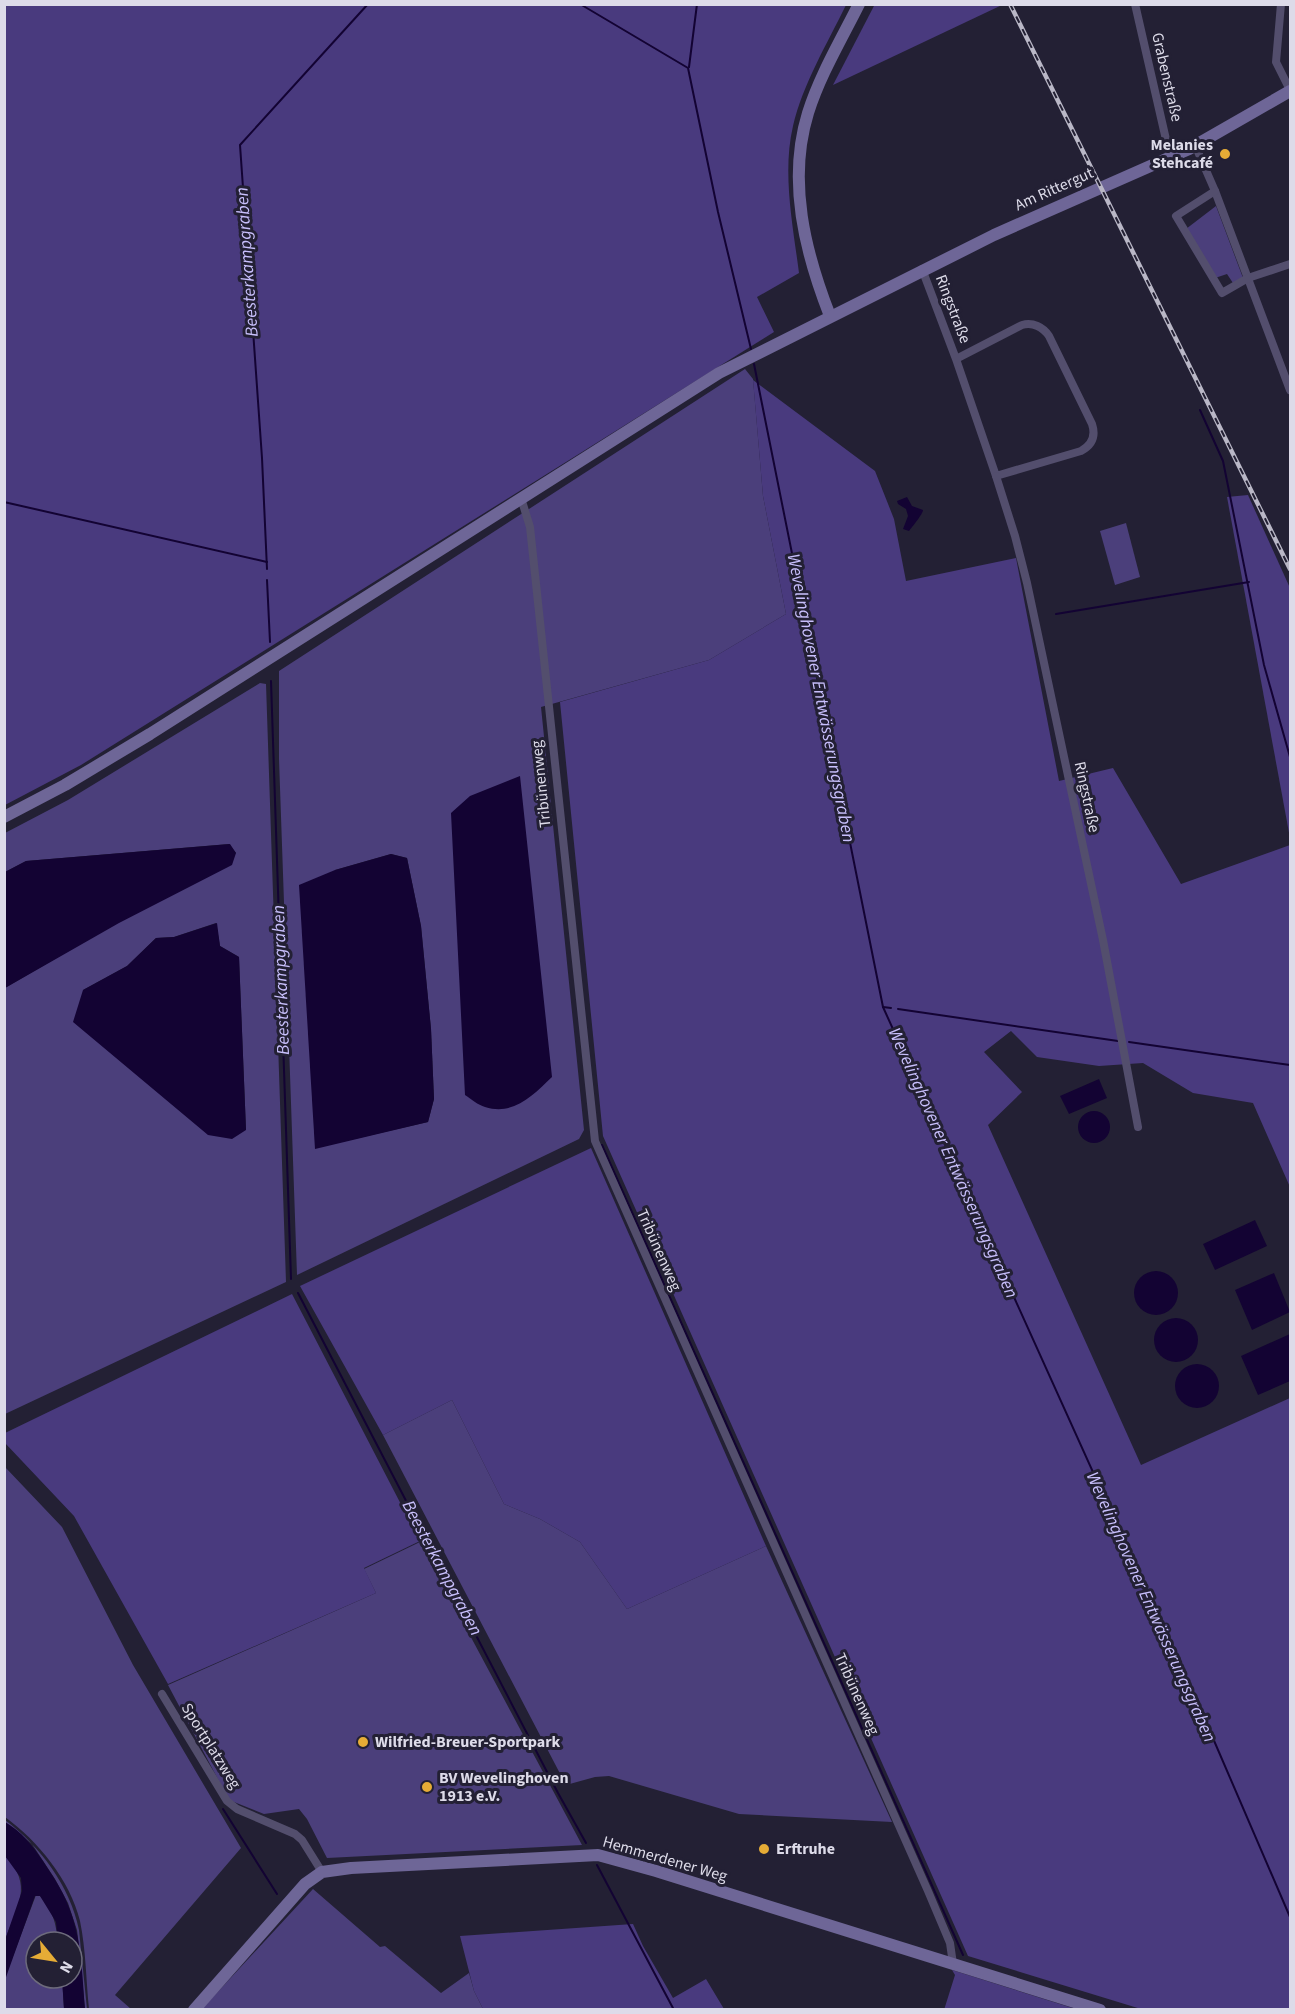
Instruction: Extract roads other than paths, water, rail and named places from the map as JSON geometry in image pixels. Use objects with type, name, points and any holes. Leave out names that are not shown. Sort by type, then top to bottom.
[{"type":"street","points":[[830,316],[813,268],[803,230],[800,194],[801,147],[805,122],[816,89],[859,4]]},
{"type":"street","name":"Grabenstraße","points":[[1135,4],[1170,157]]},
{"type":"street","points":[[1281,4],[1276,60],[1290,91]]},
{"type":"street","name":"Am Rittergut","points":[[4,818],[65,785],[150,734],[709,379],[922,269],[1038,213],[1195,145],[1290,91]]},
{"type":"street","points":[[1195,145],[1215,191],[1290,390]]},
{"type":"street","points":[[1215,191],[1176,216],[1222,293],[1248,278],[1290,264]]},
{"type":"street","name":"Ringstraße","points":[[922,269],[996,476],[1011,521],[1027,584],[1102,940],[1138,1127]]},
{"type":"street","name":"Ringstraße","points":[[956,359],[1022,325],[1038,326],[1049,336],[1093,427],[1092,440],[1081,451],[996,476]]},
{"type":"street","name":"Tribünenweg","points":[[521,498],[530,527],[595,1141],[928,1891],[950,1943],[954,1964]]},
{"type":"street","name":"Sportplatzweg","points":[[162,1694],[219,1792],[227,1801],[237,1809],[295,1834],[302,1840],[322,1872]]},
{"type":"street","name":"Hemmerdener Weg","points":[[194,2010],[298,1891],[311,1878],[322,1872],[344,1868],[601,1855],[1100,2010]]},
{"type":"waterway","name":"Beesterkampgraben","points":[[267,569],[262,458],[240,145],[368,4]]},
{"type":"waterway","name":"Wevelinghovener Entwässerungsgraben","points":[[580,4],[688,68],[718,212],[751,349]]},
{"type":"waterway","points":[[689,67],[697,4]]},
{"type":"waterway","name":"Wevelinghovener Entwässerungsgraben","points":[[754,364],[883,1007],[1209,1729],[1290,1917]]},
{"type":"waterway","points":[[1200,410],[1223,461],[1264,665],[1290,757]]},
{"type":"waterway","points":[[4,502],[267,562]]},
{"type":"waterway","name":"Beesterkampgraben","points":[[267,580],[270,642]]},
{"type":"waterway","points":[[1056,614],[1249,582]]},
{"type":"waterway","name":"Beesterkampgraben","points":[[271,681],[291,1279]]},
{"type":"waterway","name":"Wevelinghovener Entwässerungsgraben","points":[[883,1007],[891,1008]]},
{"type":"waterway","points":[[898,1009],[1118,1041]]},
{"type":"waterway","points":[[1129,1042],[1290,1065]]},
{"type":"waterway","points":[[602,1145],[963,1955]]},
{"type":"waterway","name":"Beesterkampgraben","points":[[298,1293],[586,1843]]},
{"type":"waterway","points":[[223,1809],[277,1894]]},
{"type":"waterway","name":"Beesterkampgraben","points":[[597,1865],[674,2010]]},
{"type":"railway","points":[[1010,4],[1290,569]]},
{"type":"place","name":"Melanies Stehcafé","points":[[1225,154]]},
{"type":"place","name":"Wilfried-Breuer-Sportpark","points":[[363,1742]]},
{"type":"place","name":"BV Wevelinghoven 1913 e.V.","points":[[427,1787]]},
{"type":"place","name":"Erftruhe","points":[[764,1849]]}]
